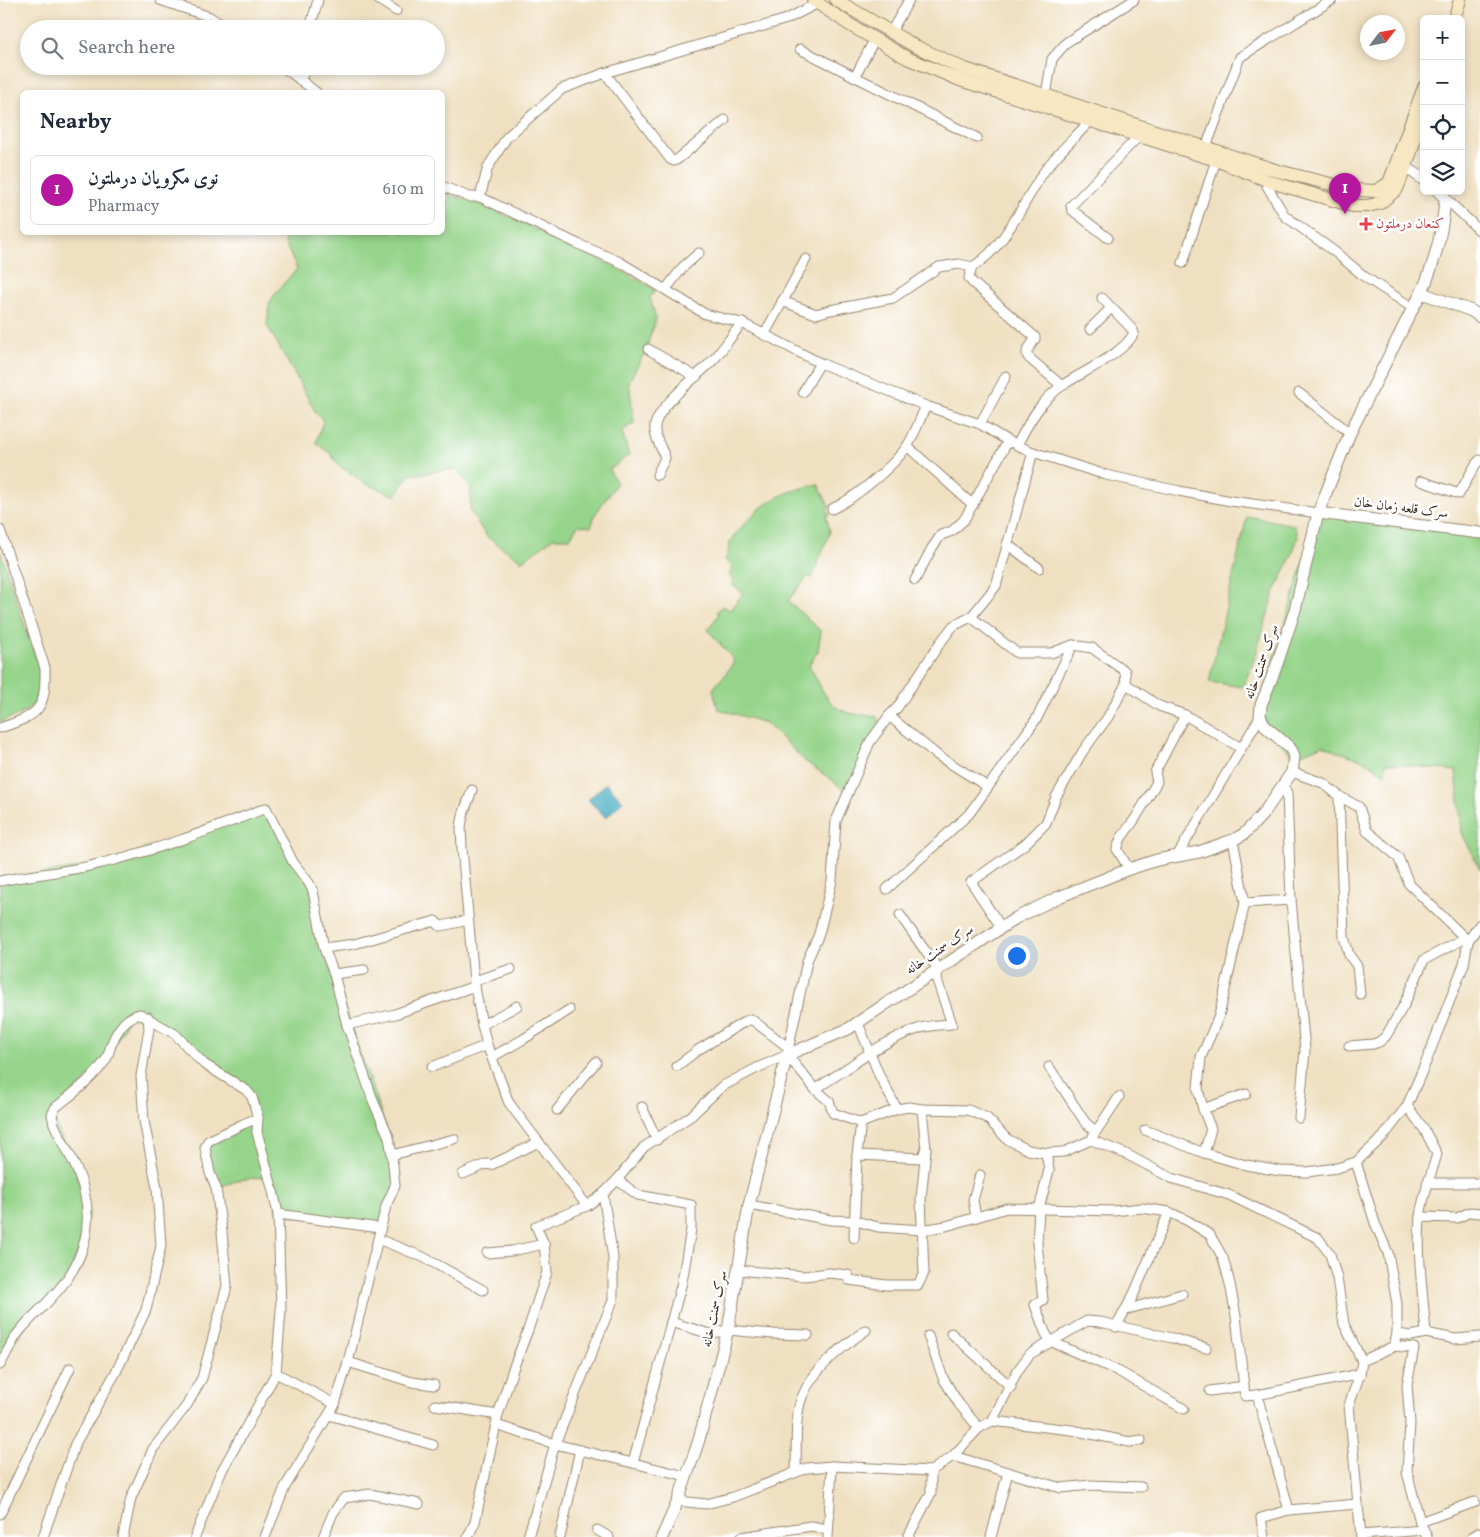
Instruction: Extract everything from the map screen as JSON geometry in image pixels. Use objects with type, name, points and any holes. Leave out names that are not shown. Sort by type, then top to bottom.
[{"type":"main road","points":[[836,0],[913,46],[962,68],[1046,96],[1139,136],[1216,160],[1271,182],[1353,206],[1368,206],[1380,203],[1397,189],[1402,163],[1420,101]]},
{"type":"main road","points":[[1448,15],[1453,0]]},
{"type":"main road","points":[[1455,15],[1460,0]]},
{"type":"main road","points":[[816,2],[850,25],[907,58],[960,80],[1206,148],[1278,171],[1355,190],[1376,191],[1389,183],[1402,163],[1420,121]]},
{"type":"street","points":[[160,0],[214,20]]},
{"type":"street","points":[[312,20],[318,0]]},
{"type":"street","points":[[380,0],[396,11]]},
{"type":"street","points":[[892,32],[909,0]]},
{"type":"street","points":[[1206,148],[1240,57],[1332,0]]},
{"type":"street","points":[[1046,96],[1052,59],[1068,42],[1129,1]]},
{"type":"street","points":[[480,197],[488,167],[507,137],[562,90],[605,73],[787,19],[816,2]]},
{"type":"street","points":[[856,77],[872,42],[878,41]]},
{"type":"street","points":[[800,49],[977,138]]},
{"type":"street","points":[[605,73],[670,159],[674,161],[725,120]]},
{"type":"street","points":[[294,75],[313,90]]},
{"type":"street","points":[[300,80],[303,75]]},
{"type":"street","points":[[782,301],[816,314],[893,298],[939,267],[959,264],[972,267],[980,262],[1000,242],[1045,170],[1092,116]]},
{"type":"street","points":[[1108,238],[1072,210],[1071,206],[1139,136]]},
{"type":"street","points":[[1183,262],[1216,160]]},
{"type":"street","points":[[1402,163],[1420,177]]},
{"type":"street","points":[[1271,182],[1267,186],[1284,216],[1335,252],[1365,277],[1413,308]]},
{"type":"street","points":[[445,187],[469,197],[480,197],[620,262],[666,288],[705,314],[742,323],[820,363],[926,406],[980,424],[1008,441],[1033,452],[1106,474],[1179,491],[1231,501],[1318,513]]},
{"type":"street","name":"سرک سمنت خانه","points":[[662,1537],[678,1501],[698,1443],[728,1330],[749,1205],[788,1052],[848,1029],[1001,927],[1059,897],[1129,869],[1157,860],[1200,852],[1244,834],[1263,814],[1292,772],[1294,757],[1292,751],[1266,727],[1260,717],[1262,706],[1295,610],[1318,513],[1350,433],[1422,292],[1443,226],[1442,195]]},
{"type":"street","points":[[1443,195],[1480,231]]},
{"type":"street","points":[[666,288],[683,267],[699,252]]},
{"type":"street","points":[[764,335],[806,259]]},
{"type":"street","points":[[972,267],[970,280],[1035,337],[1027,351],[1027,355],[1062,386]]},
{"type":"street","points":[[1422,292],[1472,311],[1480,317]]},
{"type":"street","points":[[1017,445],[1038,408],[1062,386],[1115,353],[1132,337],[1134,333],[1132,329],[1102,298]]},
{"type":"street","points":[[1090,329],[1111,308]]},
{"type":"street","points":[[657,475],[665,458],[656,437],[655,427],[658,419],[673,398],[716,357],[742,323]]},
{"type":"street","points":[[648,350],[696,377]]},
{"type":"street","points":[[802,392],[820,363]]},
{"type":"street","points":[[980,424],[1006,376]]},
{"type":"street","points":[[1299,393],[1350,433]]},
{"type":"street","points":[[832,509],[846,502],[894,462],[906,446],[926,406]]},
{"type":"street","points":[[915,580],[941,534],[952,531],[964,520],[1008,441]]},
{"type":"street","points":[[906,446],[973,505]]},
{"type":"street","points":[[788,1052],[808,962],[819,934],[832,882],[836,820],[870,742],[897,708],[953,626],[971,617],[996,586],[1033,452]]},
{"type":"street","points":[[1421,480],[1459,494],[1479,463]]},
{"type":"street","name":"سرک قلعه زمان خان","points":[[1318,513],[1480,533]]},
{"type":"street","points":[[0,530],[45,668],[45,687],[40,709],[32,715],[0,728]]},
{"type":"street","points":[[1007,544],[1038,568]]},
{"type":"street","points":[[971,617],[1017,653],[1051,652],[1073,645],[1092,648],[1125,670],[1126,684],[1108,717],[1083,750],[1056,797],[1046,823],[1025,844],[970,882],[1001,927]]},
{"type":"street","points":[[887,889],[969,814],[1037,718],[1073,645]]},
{"type":"street","points":[[1126,684],[1159,706],[1185,715],[1241,748]]},
{"type":"street","points":[[1129,869],[1117,849],[1121,838],[1135,819],[1157,782],[1155,772],[1185,715]]},
{"type":"street","points":[[889,716],[937,755],[988,786]]},
{"type":"street","points":[[1177,856],[1260,717]]},
{"type":"street","points":[[1292,772],[1323,783],[1359,807],[1367,831],[1398,857],[1409,884],[1467,940]]},
{"type":"street","points":[[1283,784],[1287,793],[1291,900],[1305,1050],[1299,1118]]},
{"type":"street","points":[[472,790],[461,826],[462,848],[474,983],[487,1045],[509,1103],[587,1206]]},
{"type":"street","points":[[1340,796],[1344,937],[1350,956],[1357,966],[1360,994]]},
{"type":"street","points":[[0,881],[100,864],[145,852],[199,834],[266,808],[293,862],[313,891],[324,948],[334,974],[347,1025],[374,1103],[389,1137],[395,1186],[386,1206],[348,1362],[335,1404],[285,1487],[265,1537]]},
{"type":"street","points":[[1204,1153],[1211,1129],[1198,1088],[1201,1057],[1219,1016],[1245,904],[1233,840]]},
{"type":"street","points":[[1245,904],[1291,900]]},
{"type":"street","points":[[815,1090],[885,1043],[919,1028],[952,1024],[937,980],[938,969],[900,916]]},
{"type":"street","points":[[324,948],[354,944],[435,921],[442,926],[468,920]]},
{"type":"street","points":[[1349,1046],[1379,1042],[1395,1023],[1424,960],[1467,940],[1480,924]]},
{"type":"street","points":[[1145,1130],[1204,1153],[1246,1165],[1280,1171],[1306,1172],[1336,1168],[1356,1162],[1383,1137],[1407,1106],[1464,964],[1467,940]]},
{"type":"street","points":[[347,1025],[395,1014],[511,969]]},
{"type":"street","points":[[334,974],[364,970]]},
{"type":"street","points":[[482,1025],[517,1006]]},
{"type":"street","points":[[492,1057],[569,1010]]},
{"type":"street","points":[[0,1366],[17,1334],[63,1285],[81,1251],[88,1229],[89,1213],[84,1189],[54,1124],[52,1115],[54,1108],[92,1077],[102,1066],[112,1042],[129,1018],[140,1014],[148,1017],[176,1034],[204,1064],[246,1090],[252,1097],[258,1118],[257,1132],[278,1214],[281,1310],[276,1373],[220,1474],[195,1537]]},
{"type":"street","points":[[43,1537],[75,1444],[116,1372],[146,1310],[161,1246],[157,1188],[144,1121],[141,1076],[149,1029],[148,1017]]},
{"type":"street","points":[[677,1066],[698,1050],[744,1022],[751,1020],[788,1052],[815,1090],[829,1101],[833,1113],[861,1123],[897,1109],[909,1107],[968,1110],[987,1118],[1006,1139],[1028,1150],[1046,1153],[1064,1152],[1091,1140],[1095,1131],[1119,1097]]},
{"type":"street","points":[[858,1023],[880,1077],[897,1109]]},
{"type":"street","points":[[432,1067],[487,1045]]},
{"type":"street","points":[[468,1537],[475,1522],[498,1415],[547,1272],[544,1244],[536,1226],[587,1206],[617,1180],[644,1147],[691,1116],[721,1087],[788,1052]]},
{"type":"street","points":[[557,1110],[596,1062]]},
{"type":"street","points":[[1049,1067],[1085,1122],[1095,1131]]},
{"type":"street","points":[[1203,1108],[1246,1094]]},
{"type":"street","points":[[1407,1106],[1424,1129],[1437,1154],[1427,1183],[1420,1217],[1420,1254],[1426,1333]]},
{"type":"street","points":[[642,1107],[656,1140]]},
{"type":"street","points":[[738,1270],[804,1276],[830,1273],[848,1275],[849,1280],[866,1283],[918,1285],[924,1274],[921,1199],[926,1149],[922,1109]]},
{"type":"street","points":[[123,1537],[131,1498],[153,1449],[187,1405],[202,1378],[227,1286],[216,1188],[204,1148],[208,1141],[258,1118]]},
{"type":"street","points":[[854,1238],[857,1155],[861,1123]]},
{"type":"street","points":[[392,1156],[454,1139]]},
{"type":"street","points":[[1091,1140],[1126,1154],[1171,1178],[1229,1195],[1318,1238],[1330,1254],[1337,1278],[1344,1324],[1362,1361],[1360,1374],[1349,1405],[1361,1536],[1397,1535],[1423,1530],[1475,1502]]},
{"type":"street","points":[[463,1174],[486,1164],[491,1165],[539,1142]]},
{"type":"street","points":[[857,1155],[922,1158],[926,1149]]},
{"type":"street","points":[[1046,1153],[1049,1170],[1038,1209],[1037,1243],[1043,1300],[1035,1305],[1045,1332],[1050,1341],[1124,1374],[1184,1409]]},
{"type":"street","points":[[1356,1162],[1375,1224],[1388,1253],[1397,1304],[1397,1334],[1394,1346]]},
{"type":"street","points":[[976,1217],[973,1200],[980,1175]]},
{"type":"street","points":[[617,1180],[638,1195],[691,1205],[690,1229],[683,1273],[633,1463]]},
{"type":"street","points":[[1427,1183],[1480,1183]]},
{"type":"street","points":[[528,1537],[555,1444],[613,1300],[613,1258],[603,1194]]},
{"type":"street","points":[[749,1205],[831,1220],[856,1221],[878,1227],[922,1230],[1006,1208],[1114,1211],[1142,1208],[1169,1212],[1210,1235],[1223,1258],[1230,1284],[1245,1396],[1360,1374]]},
{"type":"street","points":[[1116,1327],[1133,1296],[1169,1212]]},
{"type":"street","points":[[1420,1217],[1456,1218],[1470,1212],[1480,1212]]},
{"type":"street","points":[[278,1214],[380,1228]]},
{"type":"street","points":[[378,1239],[430,1261],[483,1290]]},
{"type":"street","points":[[487,1253],[512,1252],[544,1244]]},
{"type":"street","points":[[1125,1310],[1182,1294]]},
{"type":"street","points":[[678,1501],[706,1504],[807,1468],[832,1466],[931,1471],[953,1456],[979,1428],[992,1421],[1018,1370],[1030,1354],[1087,1321],[1100,1322],[1172,1338],[1206,1348]]},
{"type":"street","points":[[671,1322],[710,1334],[728,1330],[808,1335]]},
{"type":"street","points":[[796,1471],[798,1414],[802,1397],[822,1367],[866,1330]]},
{"type":"street","points":[[951,1333],[1011,1387]]},
{"type":"street","points":[[1397,1334],[1411,1336],[1426,1333],[1455,1339],[1480,1337]]},
{"type":"street","points":[[928,1336],[943,1378],[959,1404],[979,1428]]},
{"type":"street","points":[[1362,1361],[1394,1346],[1414,1348],[1407,1385],[1410,1423],[1407,1472],[1423,1530]]},
{"type":"street","points":[[348,1362],[412,1382],[434,1385]]},
{"type":"street","points":[[0,1514],[70,1368]]},
{"type":"street","points":[[276,1373],[335,1404]]},
{"type":"street","points":[[1210,1391],[1244,1386]]},
{"type":"street","points":[[1257,1395],[1289,1510]]},
{"type":"street","points":[[435,1406],[498,1415]]},
{"type":"street","points":[[328,1415],[433,1445]]},
{"type":"street","points":[[992,1421],[1072,1430],[1130,1442],[1141,1440]]},
{"type":"street","points":[[496,1425],[555,1444],[686,1476]]},
{"type":"street","points":[[560,1537],[580,1450]]},
{"type":"street","points":[[953,1456],[1061,1488],[1091,1485],[1141,1487]]},
{"type":"street","points":[[741,1537],[811,1526],[828,1533],[832,1466]]},
{"type":"street","points":[[908,1537],[931,1493],[931,1471]]},
{"type":"street","points":[[991,1537],[1008,1472]]},
{"type":"street","points":[[323,1537],[333,1513],[344,1498],[370,1494],[419,1504]]},
{"type":"street","points":[[1264,1537],[1261,1518],[1289,1510],[1357,1504]]},
{"type":"street","points":[[596,1530],[609,1537]]},
{"type":"street","points":[[1472,1537],[1480,1532]]},
{"type":"green space","points":[[445,193],[475,201],[610,264],[655,290],[650,298],[656,319],[645,352],[629,381],[634,423],[622,431],[629,455],[609,470],[617,483],[596,513],[591,527],[578,525],[570,538],[553,538],[522,561],[487,537],[470,511],[471,488],[457,469],[409,475],[396,496],[364,483],[338,465],[330,453],[316,443],[323,421],[315,411],[267,325],[270,302],[277,291],[297,269],[285,243],[284,235],[445,235]]},
{"type":"green space","points":[[818,484],[830,508],[827,510],[830,514],[826,516],[830,532],[812,578],[808,576],[788,601],[821,631],[818,651],[809,665],[827,697],[833,704],[849,713],[876,716],[882,725],[848,794],[806,762],[766,723],[718,709],[713,689],[734,660],[708,630],[722,606],[730,610],[743,593],[731,584],[734,580],[729,576],[732,567],[725,560],[731,540],[751,517],[767,503],[795,490]]},
{"type":"green space","points":[[1318,513],[1480,533],[1480,870],[1462,833],[1456,771],[1386,763],[1385,774],[1361,759],[1323,745],[1294,757],[1266,727],[1261,705]]},
{"type":"green space","points":[[1247,516],[1294,525],[1298,537],[1292,555],[1274,593],[1255,657],[1243,687],[1209,682]]},
{"type":"green space","points":[[0,550],[39,669],[39,682],[38,692],[33,705],[21,714],[0,722]]},
{"type":"green space","points":[[266,808],[309,883],[324,948],[389,1137],[395,1186],[380,1228],[278,1214],[269,1176],[239,1180],[216,1188],[205,1148],[258,1119],[252,1097],[215,1070],[175,1034],[148,1017],[129,1018],[106,1060],[52,1115],[73,1163],[89,1213],[71,1273],[29,1320],[0,1365],[0,881],[100,864]]},
{"type":"water","points":[[606,783],[623,801],[606,818],[588,800]]},
{"type":"place","name":"نوی مکرویان درملتون","points":[[1345,214]]},
{"type":"place","name":"کنعان درملتون","points":[[1366,224]]}]
